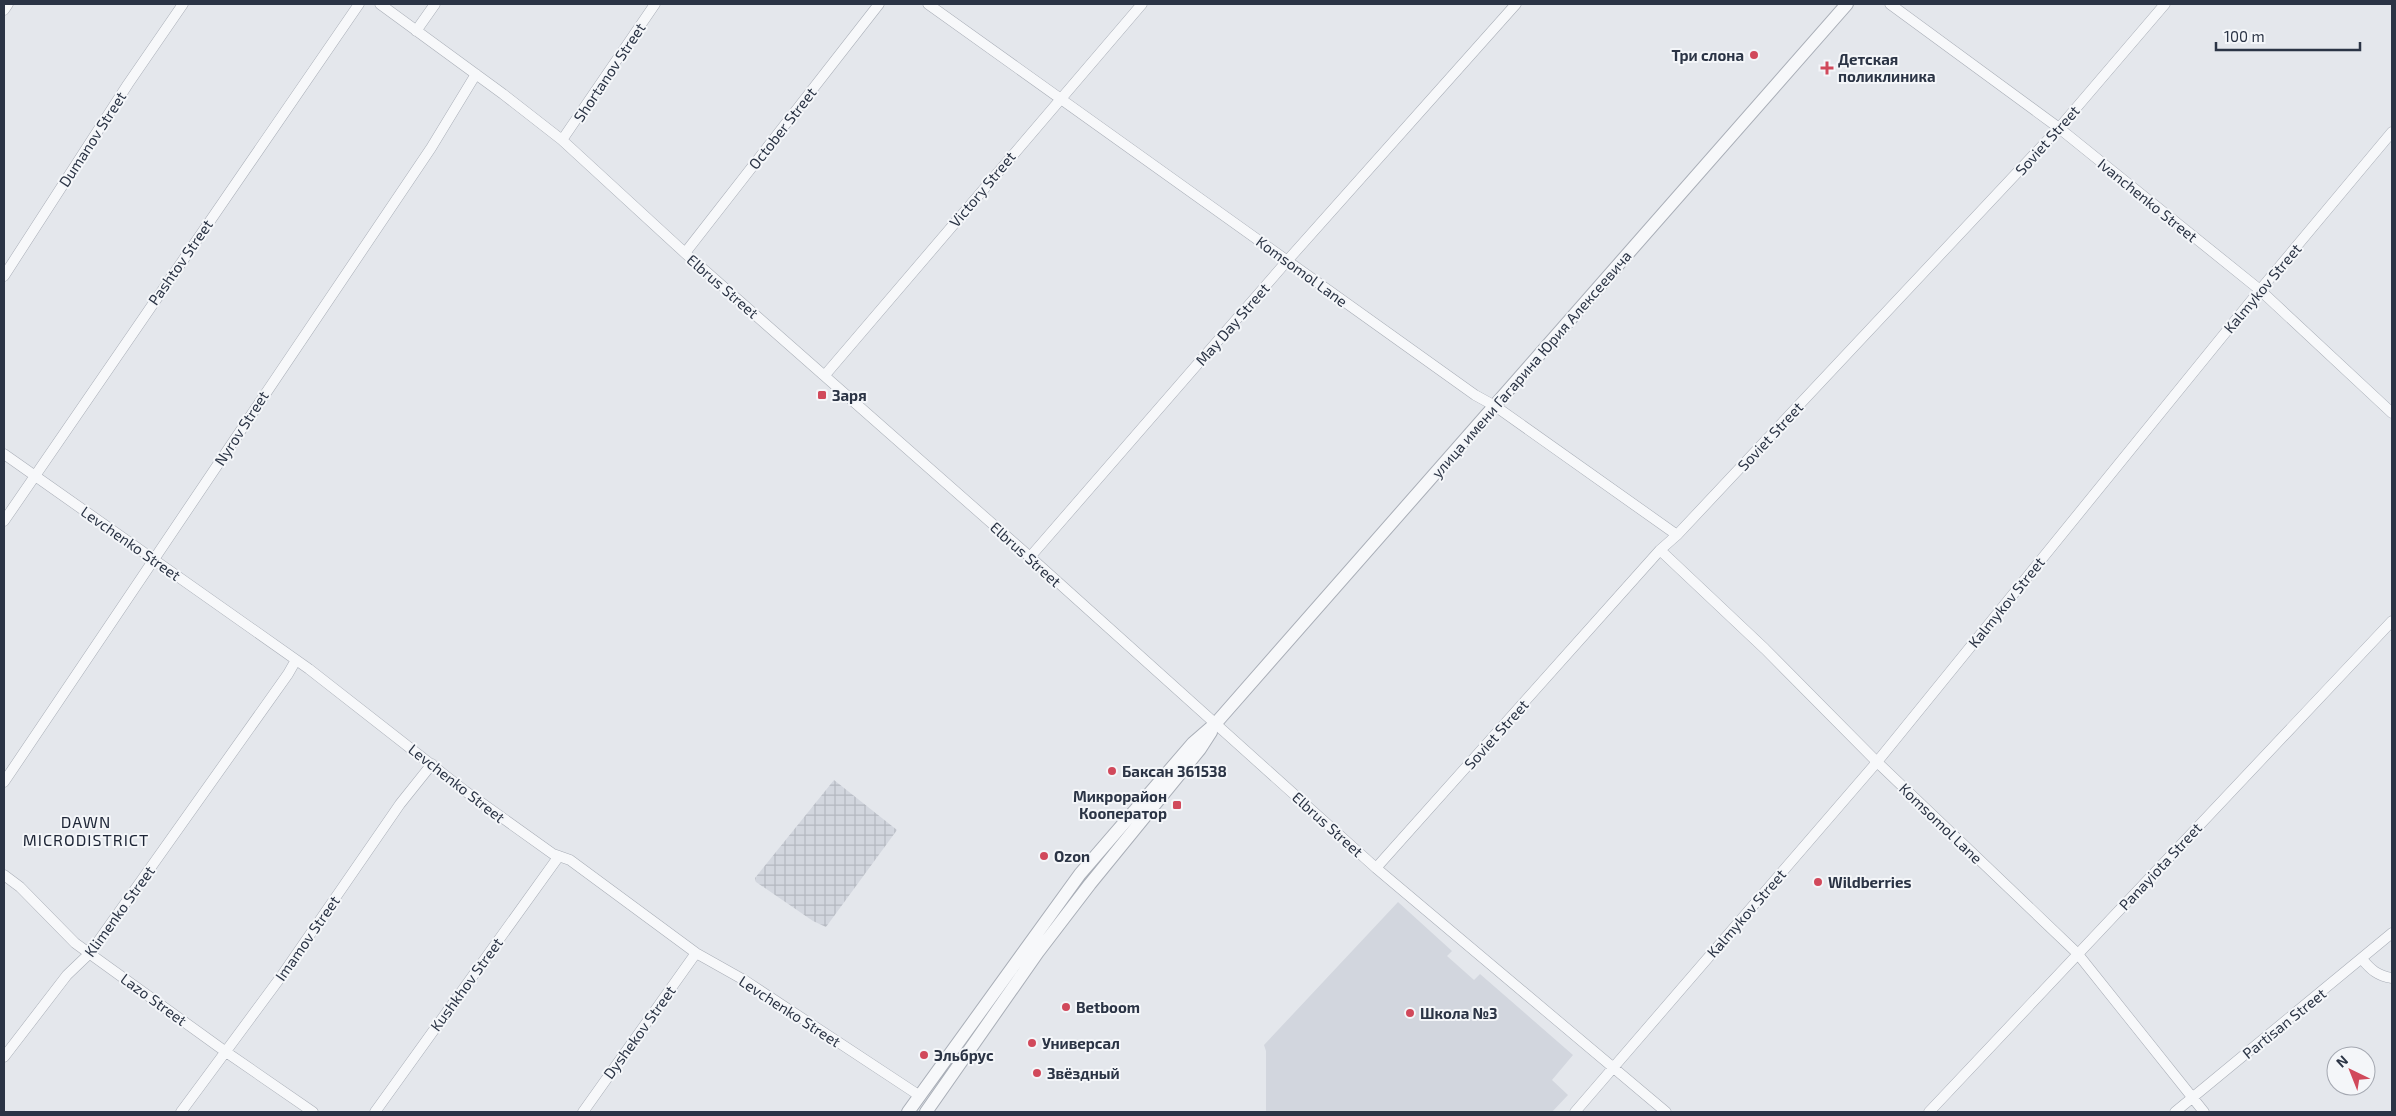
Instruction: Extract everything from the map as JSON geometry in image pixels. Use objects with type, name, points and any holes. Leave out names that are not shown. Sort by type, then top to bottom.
[{"type":"street","points":[[4,10],[8,4]]},
{"type":"street","name":"Dumanov Street","points":[[4,276],[128,84],[183,4]]},
{"type":"street","name":"Pashtov Street","points":[[4,521],[359,4]]},
{"type":"street","name":"Elbrus Street","points":[[380,4],[562,140],[685,253],[1030,557],[1376,868],[1666,1112]]},
{"type":"street","points":[[416,30],[435,4]]},
{"type":"street","name":"Shortanov Street","points":[[562,140],[655,4]]},
{"type":"street","name":"October Street","points":[[685,253],[879,4]]},
{"type":"street","name":"Komsomol Lane","points":[[928,4],[1475,395],[1495,406],[1677,535]]},
{"type":"street","name":"Victory Street","points":[[825,375],[1060,97],[1142,4]]},
{"type":"street","name":"May Day Street","points":[[1030,557],[1287,261],[1516,4]]},
{"type":"street","name":"улица имени Гагарина Юрия Алексеевича","points":[[908,1112],[1080,874],[1193,742],[1216,723],[1846,4]]},
{"type":"street","name":"Ivanchenko Street","points":[[1890,4],[2059,128],[2260,290],[2392,413]]},
{"type":"street","name":"Soviet Street","points":[[1376,868],[1660,550],[1677,535],[2059,128],[2165,4]]},
{"type":"street","name":"Nyrov Street","points":[[4,782],[275,376],[431,148],[476,74]]},
{"type":"street","name":"Kalmykov Street","points":[[1575,1112],[1877,762],[2260,290],[2392,132]]},
{"type":"street","name":"Levchenko Street","points":[[4,454],[296,660],[465,791],[554,854],[570,860],[696,953],[744,980],[920,1096]]},
{"type":"street","name":"Komsomol Lane","points":[[1660,550],[1766,649],[1877,762],[2078,953],[2204,1112]]},
{"type":"street","name":"Panayiota Street","points":[[1930,1112],[2392,621]]},
{"type":"street","name":"Klimenko Street","points":[[4,1057],[67,975],[90,953],[288,674],[296,660]]},
{"type":"street","name":"улица имени Гагарина Юрия Алексеевича","points":[[926,1112],[1038,952],[1090,884],[1200,749],[1216,723]]},
{"type":"street","name":"Imamov Street","points":[[181,1112],[286,970],[400,804],[432,764]]},
{"type":"street","name":"Kushkhov Street","points":[[375,1112],[559,856]]},
{"type":"street","name":"Lazo Street","points":[[4,875],[20,887],[75,943],[313,1112]]},
{"type":"street","name":"Partisan Street","points":[[2175,1112],[2392,933]]},
{"type":"street","name":"Dyshekov Street","points":[[583,1112],[696,953]]},
{"type":"street","points":[[2362,959],[2371,970],[2384,977],[2392,978]]},
{"type":"shaded area","points":[[834,780],[897,830],[826,927],[813,921],[756,882],[755,878]]},
{"type":"shaded area","name":"Школа №3","points":[[1398,902],[1452,951],[1447,956],[1474,980],[1480,974],[1573,1055],[1552,1080],[1568,1095],[1552,1112],[1266,1112],[1266,1051],[1264,1045]]},
{"type":"place","name":"Три слона","points":[[1754,55]]},
{"type":"place","name":"Детская поликлиника","points":[[1827,68]]},
{"type":"place","name":"Заря","points":[[822,395]]},
{"type":"place","name":"Баксан 361538","points":[[1112,771]]},
{"type":"place","name":"Микрорайон Кооператор","points":[[1177,805]]},
{"type":"place","name":"Ozon","points":[[1044,856]]},
{"type":"place","name":"Wildberries","points":[[1818,882]]},
{"type":"place","name":"Betboom","points":[[1066,1007]]},
{"type":"place","name":"Школа №3","points":[[1410,1013]]},
{"type":"place","name":"Универсал","points":[[1032,1043]]},
{"type":"place","name":"Эльбрус","points":[[924,1055]]},
{"type":"place","name":"Звёздный","points":[[1037,1073]]},
{"type":"district","name":"DAWN MICRODISTRICT","points":[[86,830]]}]
